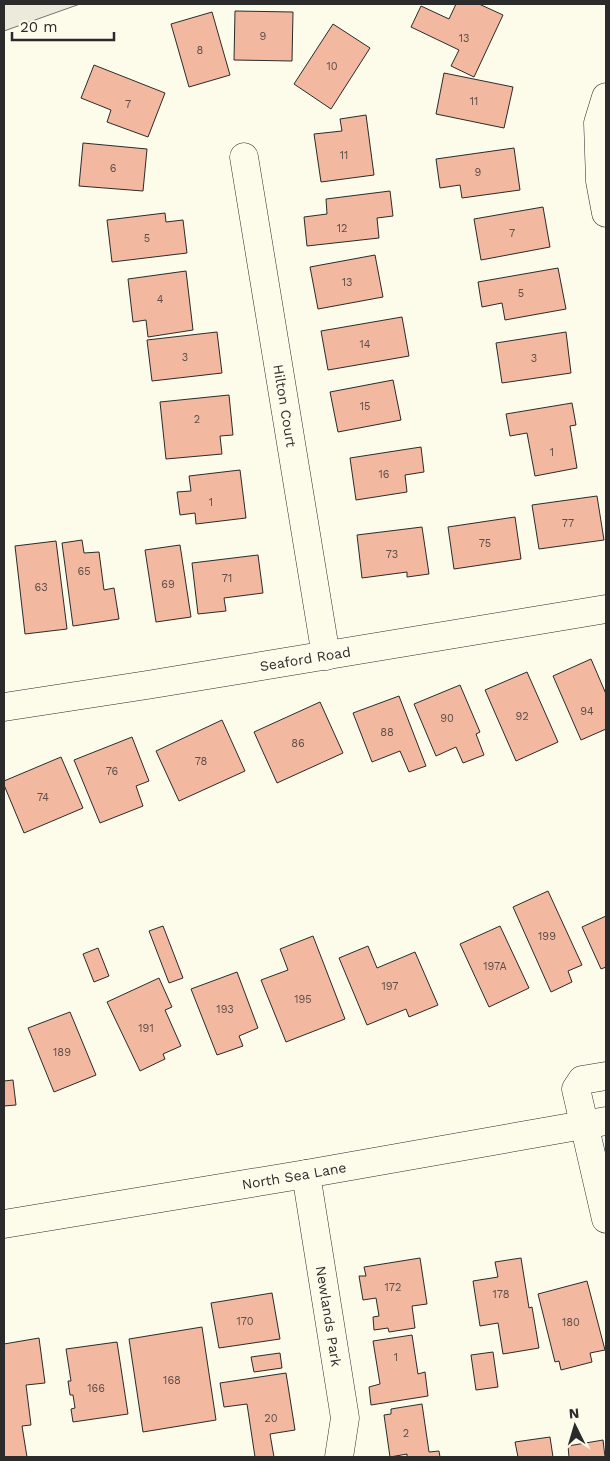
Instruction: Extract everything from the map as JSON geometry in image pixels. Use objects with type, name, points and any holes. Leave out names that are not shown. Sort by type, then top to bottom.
[{"type":"street","points":[[606,97],[598,122],[600,181],[606,213]]},
{"type":"street","name":"Hilton Court","points":[[244,157],[326,656]]},
{"type":"street","name":"Seaford Road","points":[[4,707],[606,609]]},
{"type":"street","points":[[606,1076],[582,1080],[576,1089],[595,1123],[606,1219]]},
{"type":"street","name":"North Sea Lane","points":[[4,1224],[306,1174],[595,1123]]},
{"type":"street","name":"Newlands Park","points":[[306,1174],[345,1418],[339,1457]]},
{"type":"shaded area","points":[[4,4],[80,4],[4,31]]},
{"type":"building","points":[[456,4],[479,4],[503,15],[474,77],[451,66],[459,50],[411,27],[421,6],[449,19]]},
{"type":"building","points":[[235,11],[293,12],[292,61],[234,60]]},
{"type":"building","points":[[212,12],[230,75],[189,87],[171,24]]},
{"type":"building","points":[[333,24],[370,48],[331,109],[294,84]]},
{"type":"building","points":[[94,65],[165,93],[148,137],[107,122],[111,110],[81,98]]},
{"type":"building","points":[[444,73],[513,87],[504,128],[436,114]]},
{"type":"building","points":[[366,115],[374,175],[321,182],[314,134],[342,131],[340,119]]},
{"type":"building","points":[[83,143],[147,149],[143,191],[79,186]]},
{"type":"building","points":[[514,148],[520,190],[462,198],[460,185],[440,188],[436,159]]},
{"type":"building","points":[[390,191],[393,216],[377,218],[379,238],[307,246],[304,217],[327,214],[326,199]]},
{"type":"building","points":[[543,207],[550,247],[481,260],[474,219]]},
{"type":"building","points":[[165,213],[166,222],[183,220],[187,253],[112,262],[107,220]]},
{"type":"building","points":[[375,255],[383,297],[318,309],[310,267]]},
{"type":"building","points":[[558,268],[566,309],[505,320],[502,303],[482,307],[478,282]]},
{"type":"building","points":[[186,271],[193,330],[148,337],[146,320],[133,322],[128,279]]},
{"type":"building","points":[[402,317],[409,356],[328,370],[321,331]]},
{"type":"building","points":[[217,332],[222,373],[152,381],[147,340]]},
{"type":"building","points":[[566,332],[571,373],[502,383],[496,343]]},
{"type":"building","points":[[393,380],[401,420],[338,432],[330,392]]},
{"type":"building","points":[[229,395],[233,435],[220,436],[222,454],[166,459],[160,402]]},
{"type":"building","points":[[572,403],[576,425],[570,426],[577,468],[535,476],[527,433],[510,436],[506,414]]},
{"type":"building","points":[[421,447],[424,472],[405,475],[407,492],[356,500],[350,458]]},
{"type":"building","points":[[240,470],[246,518],[196,524],[195,513],[180,515],[177,492],[191,491],[189,476]]},
{"type":"building","points":[[597,496],[604,540],[539,549],[532,505]]},
{"type":"building","points":[[515,517],[521,559],[454,569],[448,527]]},
{"type":"building","points":[[422,527],[429,574],[407,577],[407,572],[362,578],[357,535]]},
{"type":"building","points":[[82,540],[84,553],[99,552],[104,590],[114,588],[119,619],[73,626],[62,543]]},
{"type":"building","points":[[56,541],[67,629],[25,634],[15,546]]},
{"type":"building","points":[[180,545],[191,617],[156,622],[145,550]]},
{"type":"building","points":[[258,555],[263,593],[224,598],[226,611],[198,614],[192,563]]},
{"type":"building","points":[[591,659],[606,694],[606,729],[581,740],[553,676]]},
{"type":"building","points":[[527,672],[558,742],[516,761],[485,690]]},
{"type":"building","points":[[460,685],[480,732],[476,734],[484,755],[463,763],[456,747],[436,756],[414,704]]},
{"type":"building","points":[[399,696],[426,766],[409,772],[400,751],[372,762],[353,713]]},
{"type":"building","points":[[320,702],[343,753],[277,783],[254,732]]},
{"type":"building","points":[[222,720],[245,771],[179,801],[156,751]]},
{"type":"building","points":[[132,737],[149,781],[136,786],[143,806],[100,823],[74,760]]},
{"type":"building","points":[[61,757],[83,808],[24,833],[4,781]]},
{"type":"building","points":[[548,891],[582,965],[568,971],[572,982],[551,992],[513,907]]},
{"type":"building","points":[[606,916],[606,967],[601,969],[582,927]]},
{"type":"building","points":[[163,926],[183,978],[169,983],[149,931]]},
{"type":"building","points":[[500,926],[529,988],[489,1007],[460,944]]},
{"type":"building","points":[[313,936],[345,1019],[286,1042],[261,980],[288,970],[280,949]]},
{"type":"building","points":[[368,946],[377,968],[415,952],[438,1005],[409,1017],[406,1009],[367,1025],[339,958]]},
{"type":"building","points":[[98,948],[109,976],[94,982],[83,954]]},
{"type":"building","points":[[237,972],[258,1028],[239,1036],[243,1046],[217,1055],[191,989]]},
{"type":"building","points":[[159,978],[172,1007],[165,1010],[181,1046],[163,1054],[165,1059],[140,1071],[107,1002]]},
{"type":"building","points":[[70,1012],[96,1075],[54,1092],[28,1028]]},
{"type":"building","points":[[13,1080],[16,1105],[4,1106],[4,1081]]},
{"type":"building","points":[[420,1258],[427,1304],[412,1306],[415,1328],[389,1332],[388,1328],[374,1330],[373,1317],[379,1316],[376,1298],[363,1300],[359,1276],[366,1276],[364,1267]]},
{"type":"building","points":[[521,1258],[529,1308],[532,1307],[539,1348],[503,1354],[498,1323],[480,1326],[473,1281],[498,1277],[495,1262]]},
{"type":"building","points":[[587,1281],[605,1350],[590,1353],[592,1362],[561,1370],[559,1361],[555,1362],[538,1294]]},
{"type":"building","points":[[272,1293],[280,1339],[219,1348],[211,1303]]},
{"type":"building","points":[[202,1327],[216,1420],[143,1432],[129,1339]]},
{"type":"building","points":[[412,1335],[418,1374],[425,1372],[428,1396],[371,1405],[369,1387],[380,1384],[373,1341]]},
{"type":"building","points":[[39,1338],[45,1383],[26,1385],[31,1425],[22,1426],[27,1457],[4,1457],[4,1344]]},
{"type":"building","points":[[117,1342],[128,1414],[73,1422],[71,1409],[75,1408],[73,1395],[70,1395],[68,1381],[71,1381],[66,1349]]},
{"type":"building","points":[[493,1352],[498,1387],[476,1390],[471,1355]]},
{"type":"building","points":[[280,1353],[282,1368],[254,1372],[251,1357]]},
{"type":"building","points":[[286,1373],[295,1430],[270,1434],[274,1457],[255,1457],[247,1404],[224,1407],[220,1383]]},
{"type":"building","points":[[422,1404],[429,1452],[439,1451],[440,1457],[407,1457],[407,1454],[390,1457],[384,1415],[391,1414],[391,1409]]},
{"type":"building","points":[[550,1437],[553,1457],[518,1457],[515,1442]]},
{"type":"building","points":[[603,1440],[605,1457],[569,1457],[568,1446]]}]
